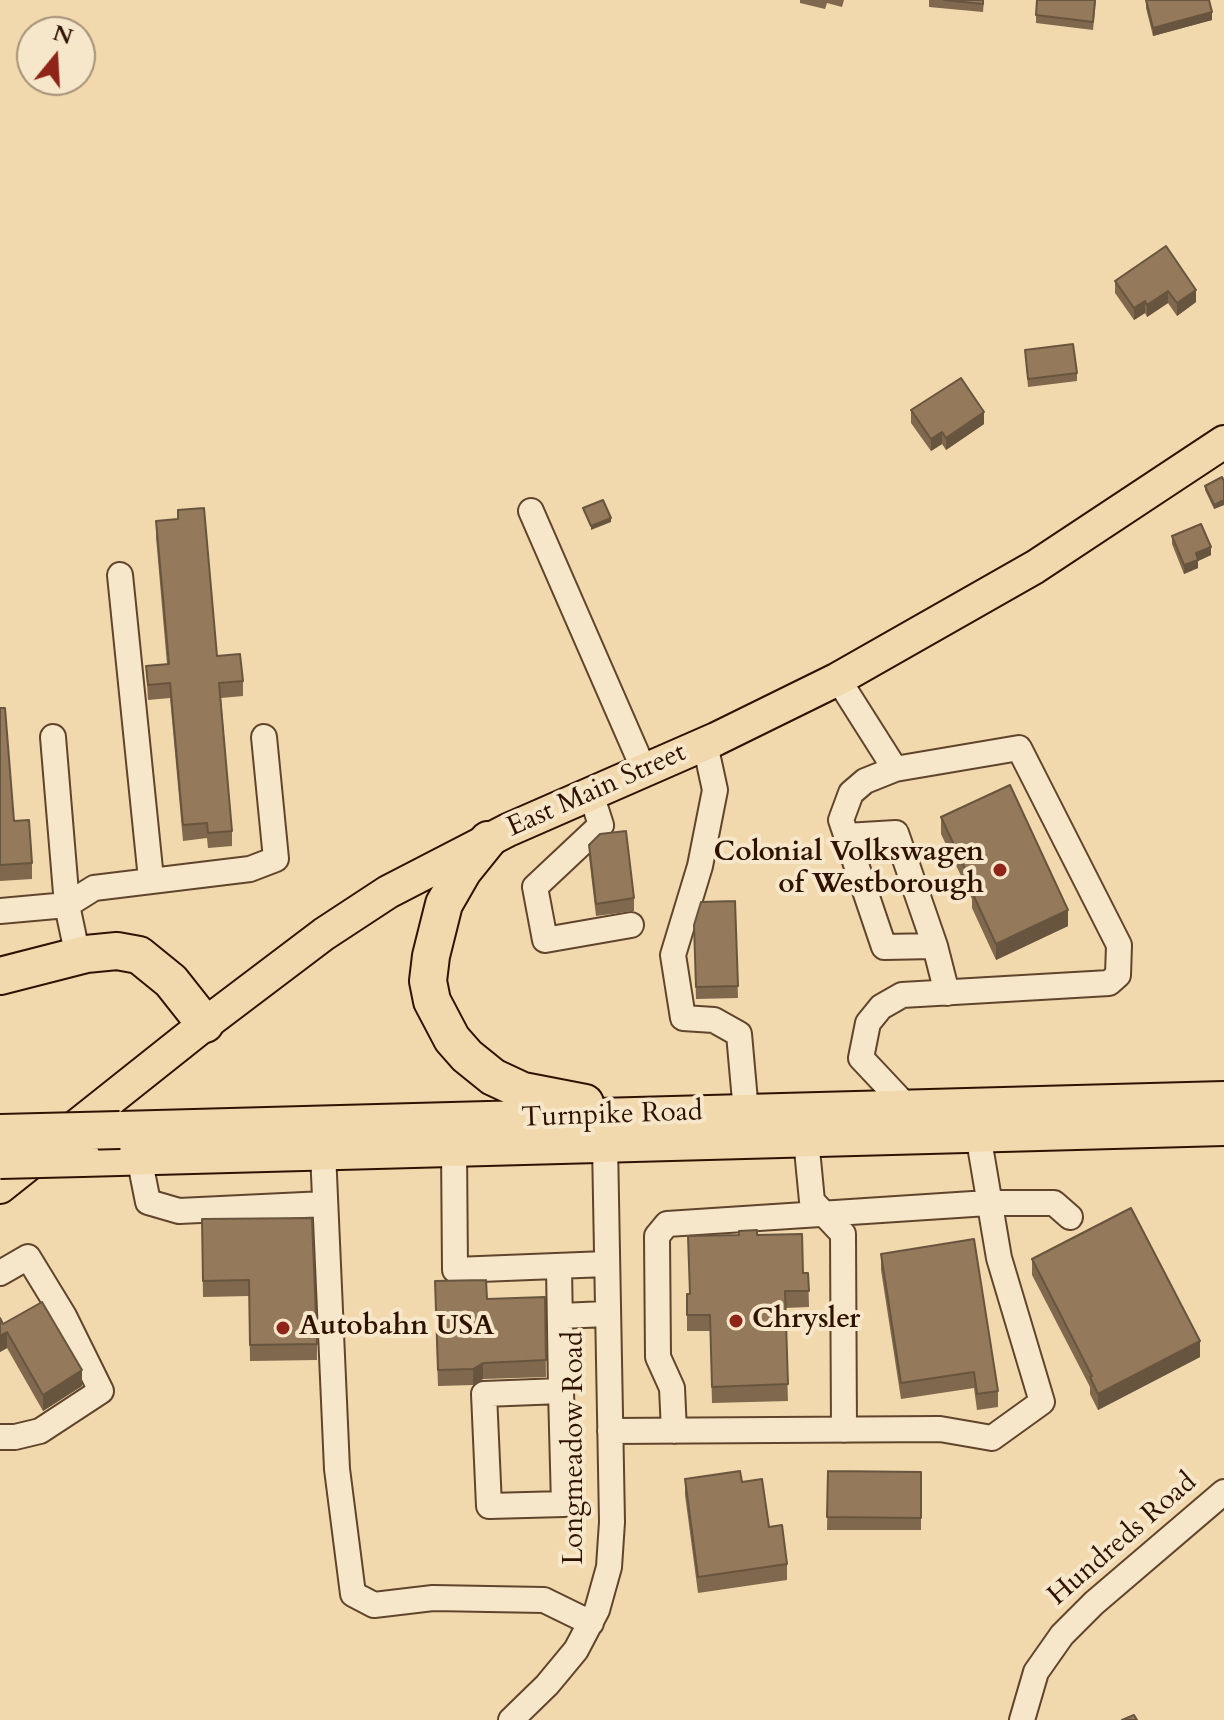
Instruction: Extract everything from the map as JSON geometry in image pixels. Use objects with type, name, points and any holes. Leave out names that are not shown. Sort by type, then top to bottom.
[{"type":"highway","points":[[488,840],[450,889],[437,923],[428,981],[440,1020],[467,1056],[493,1077],[523,1091],[645,1116]]},
{"type":"highway","points":[[0,976],[117,951],[139,955],[171,981],[205,1024]]},
{"type":"highway","name":"Turnpike Road","points":[[0,1160],[82,1158],[129,1144],[645,1116],[1224,1100]]},
{"type":"highway","name":"Turnpike Road","points":[[0,1133],[129,1144],[323,1152],[1224,1127]]},
{"type":"main road","name":"East Main Street","points":[[0,1187],[205,1024],[324,934],[377,899],[488,840],[705,744],[838,679],[1035,567],[1224,442]]},
{"type":"street","points":[[531,511],[644,770]]},
{"type":"street","points":[[120,575],[151,879]]},
{"type":"street","points":[[838,679],[895,769]]},
{"type":"street","points":[[53,737],[67,905],[78,957]]},
{"type":"street","points":[[0,911],[67,905],[94,888],[250,869],[276,859],[264,737]]},
{"type":"street","points":[[705,744],[715,790],[700,866],[673,955],[683,1018],[714,1020],[739,1034],[746,1112]]},
{"type":"street","points":[[907,1107],[861,1058],[868,1023],[881,1007],[902,995],[1109,983],[1118,975],[1119,945],[1019,748],[895,769],[865,781],[851,793],[841,820],[884,947],[935,946]]},
{"type":"street","points":[[591,794],[601,825],[535,887],[545,940],[631,925]]},
{"type":"street","points":[[846,836],[896,833],[935,946],[947,993]]},
{"type":"street","points":[[610,1431],[940,1429],[992,1438],[1042,1402],[999,1258],[978,1134]]},
{"type":"street","points":[[806,1139],[812,1201],[843,1234],[844,1430]]},
{"type":"street","points":[[129,1144],[148,1202],[179,1211],[325,1204]]},
{"type":"street","name":"Longmeadow Road","points":[[511,1720],[547,1685],[576,1650],[597,1610],[609,1567],[612,1522],[605,1144]]},
{"type":"street","points":[[454,1148],[455,1270],[606,1264]]},
{"type":"street","points":[[323,1152],[337,1469],[353,1594],[374,1605],[433,1598],[544,1600],[591,1623]]},
{"type":"street","points":[[674,1431],[672,1388],[658,1357],[657,1236],[667,1224],[988,1203],[1054,1203],[1070,1217]]},
{"type":"street","points":[[0,1273],[28,1257],[64,1316],[101,1391],[40,1431],[0,1437]]},
{"type":"street","points":[[559,1267],[564,1504],[489,1506],[484,1394],[561,1391]]},
{"type":"street","points":[[560,1316],[607,1314]]},
{"type":"street","name":"Hundreds Road","points":[[1022,1720],[1036,1672],[1062,1635],[1094,1603],[1224,1492]]},
{"type":"building","points":[[944,0],[983,0],[983,4]]},
{"type":"building","points":[[1037,0],[1095,0],[1093,22],[1036,15]]},
{"type":"building","points":[[1146,0],[1209,0],[1212,12],[1153,28]]},
{"type":"building","points":[[1166,246],[1196,290],[1177,303],[1168,291],[1147,305],[1145,301],[1134,308],[1115,281]]},
{"type":"building","points":[[1073,344],[1077,373],[1028,379],[1025,350]]},
{"type":"building","points":[[961,378],[984,412],[946,438],[942,432],[931,439],[911,410]]},
{"type":"building","points":[[1222,477],[1224,500],[1214,505],[1205,486]]},
{"type":"building","points":[[603,500],[611,518],[591,526],[583,508]]},
{"type":"building","points":[[204,508],[217,656],[240,654],[243,681],[219,683],[232,831],[208,833],[207,823],[183,825],[170,683],[148,685],[146,666],[169,664],[156,521],[178,519],[178,510]]},
{"type":"building","points":[[1201,524],[1211,547],[1196,553],[1198,560],[1184,565],[1172,536]]},
{"type":"building","points":[[0,708],[5,708],[14,821],[29,820],[32,863],[0,865]]},
{"type":"building","name":"Colonial Volkswagen of Westborough","points":[[1010,785],[1068,910],[996,944],[941,817]]},
{"type":"building","points":[[626,831],[634,898],[596,904],[589,845],[600,834]]},
{"type":"building","points":[[735,901],[738,986],[696,987],[694,925],[701,902]]},
{"type":"building","points":[[1131,1208],[1200,1341],[1098,1394],[1092,1376],[1032,1259]]},
{"type":"building","name":"Autobahn USA","points":[[312,1218],[317,1344],[250,1345],[249,1280],[203,1281],[202,1219]]},
{"type":"building","name":"Chrysler","points":[[757,1230],[757,1235],[802,1234],[803,1273],[808,1273],[809,1291],[785,1291],[788,1384],[712,1387],[710,1315],[687,1315],[687,1294],[690,1294],[688,1236],[739,1235],[739,1231]]},
{"type":"building","points":[[974,1239],[998,1391],[977,1394],[974,1372],[901,1383],[881,1254]]},
{"type":"building","points":[[486,1280],[487,1299],[545,1297],[546,1360],[483,1363],[473,1369],[438,1370],[435,1281]]},
{"type":"building","points":[[42,1302],[82,1370],[43,1395],[7,1332],[0,1336],[0,1318],[3,1324]]},
{"type":"building","points":[[740,1471],[742,1482],[762,1479],[769,1527],[782,1525],[787,1564],[698,1577],[685,1479]]},
{"type":"building","points":[[828,1471],[921,1472],[921,1518],[827,1517]]},
{"type":"place","name":"Colonial Volkswagen of Westborough","points":[[1000,870]]},
{"type":"place","name":"Chrysler","points":[[736,1321]]},
{"type":"place","name":"Autobahn USA","points":[[283,1328]]}]
